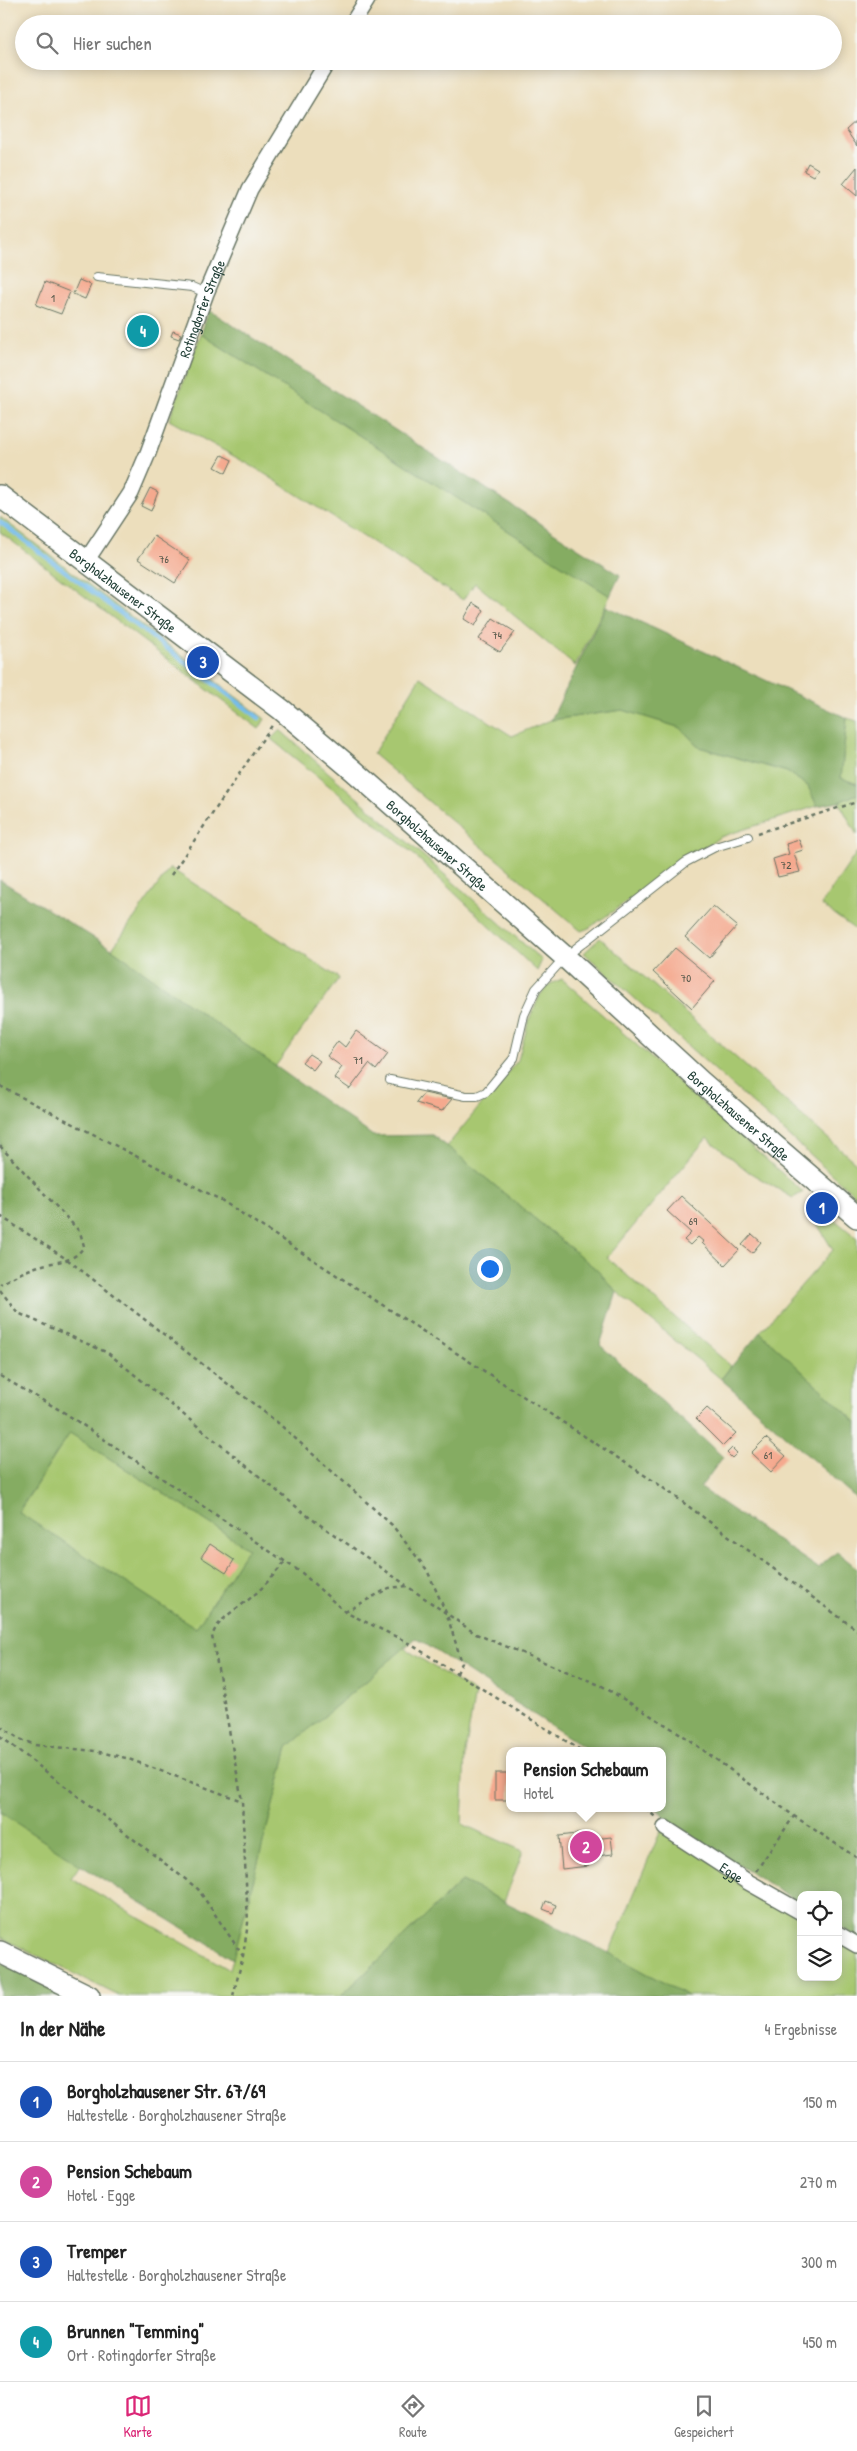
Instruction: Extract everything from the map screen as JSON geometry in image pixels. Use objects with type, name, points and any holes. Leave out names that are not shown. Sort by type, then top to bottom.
[{"type":"main road","name":"Borgholzhausener Straße","points":[[0,496],[282,710],[565,957],[700,1082],[857,1216]]},
{"type":"main road","points":[[0,1952],[89,1996]]},
{"type":"street","points":[[358,15],[368,0]]},
{"type":"street","name":"Rotingdorfer Straße","points":[[86,561],[131,494],[148,453],[206,293],[250,189],[323,70]]},
{"type":"street","name":"Egge","points":[[665,1828],[748,1882],[797,1910]]},
{"type":"street","points":[[841,1936],[857,1945]]},
{"type":"lane","points":[[98,277],[192,287],[206,293]]},
{"type":"lane","points":[[390,1080],[466,1096],[477,1096],[486,1092],[514,1058],[524,1015],[536,990],[565,957],[686,862],[715,847],[748,836]]},
{"type":"path","points":[[171,875],[282,710]]},
{"type":"path","points":[[748,836],[857,802]]},
{"type":"path","points":[[0,1086],[221,1200],[658,1484],[857,1630]]},
{"type":"path","points":[[0,1146],[80,1232],[84,1246],[80,1254],[68,1260],[40,1266],[0,1284]]},
{"type":"path","points":[[0,1216],[68,1260],[277,1422],[392,1525],[427,1570],[447,1615],[462,1662],[457,1673]]},
{"type":"path","points":[[0,1290],[18,1313],[108,1353],[309,1517],[447,1615],[476,1634],[602,1686],[681,1734],[794,1816],[857,1858]]},
{"type":"path","points":[[0,1376],[65,1413],[302,1573],[344,1612],[405,1641],[576,1747]]},
{"type":"path","points":[[233,1996],[243,1956],[248,1923],[242,1801],[212,1636],[223,1619],[254,1596],[285,1562]]},
{"type":"path","points":[[344,1612],[389,1588],[407,1586]]},
{"type":"path","points":[[0,1726],[20,1739],[35,1745],[95,1751],[126,1758],[242,1801]]},
{"type":"path","points":[[0,1736],[198,1889],[243,1956]]},
{"type":"path","points":[[748,1882],[794,1816]]},
{"type":"green space","points":[[209,310],[620,575],[610,596],[201,334]]},
{"type":"green space","points":[[201,334],[610,596],[575,666],[475,583],[463,600],[257,469],[169,420]]},
{"type":"green space","points":[[0,517],[265,719],[259,729],[0,532]]},
{"type":"green space","points":[[606,606],[847,718],[841,778],[857,784],[857,794],[839,802],[817,806],[808,786],[787,772],[699,747],[681,728],[623,710],[551,720]]},
{"type":"green space","points":[[420,677],[512,736],[551,720],[623,710],[681,728],[699,747],[787,772],[808,786],[817,806],[720,837],[589,928],[581,931],[373,754]]},
{"type":"green space","points":[[847,718],[857,721],[857,784],[841,778]]},
{"type":"green space","points":[[280,730],[542,960],[537,971],[410,851],[271,739]]},
{"type":"green space","points":[[857,794],[857,835],[839,802]]},
{"type":"green space","points":[[857,852],[857,931],[821,905]]},
{"type":"green space","points":[[170,868],[339,978],[275,1067],[112,949]]},
{"type":"green space","points":[[0,880],[112,949],[373,1136],[432,1135],[447,1146],[597,1270],[617,1292],[600,1345],[723,1457],[700,1488],[818,1568],[837,1552],[857,1568],[857,1937],[842,1928],[842,1891],[797,1891],[797,1901],[669,1821],[660,1812],[666,1812],[666,1747],[584,1747],[416,1638],[288,1747],[233,1959],[80,1865],[0,1812]],"holes":[[[70,1433],[248,1548],[196,1628],[18,1512]]]},
{"type":"green space","points":[[600,938],[857,1164],[857,1197],[584,953]]},
{"type":"green space","points":[[562,979],[803,1192],[793,1198],[749,1172],[707,1138],[607,1258],[731,1366],[721,1379],[617,1292],[597,1270],[447,1146],[518,1060],[529,1020],[540,995],[550,984]]},
{"type":"green space","points":[[819,1207],[857,1238],[857,1423],[760,1332],[833,1250],[811,1214]]},
{"type":"green space","points":[[760,1332],[857,1423],[857,1499],[721,1379]]},
{"type":"green space","points":[[70,1433],[248,1548],[196,1628],[18,1513]]},
{"type":"green space","points":[[404,1648],[475,1693],[465,1753],[462,1824],[523,1851],[504,1902],[462,1881],[341,1996],[119,1996],[0,1937],[0,1812],[80,1865],[71,1878],[230,1970],[288,1747]]},
{"type":"green space","points":[[661,1830],[797,1915],[797,1981],[842,1981],[842,1942],[857,1951],[857,1996],[688,1996],[609,1953]]},
{"type":"green space","points":[[462,1881],[609,1953],[688,1996],[341,1996]]},
{"type":"green space","points":[[0,1962],[66,1996],[0,1996]]},
{"type":"building","points":[[857,120],[857,146],[846,130]]},
{"type":"building","points":[[808,163],[818,169],[813,176],[804,171]]},
{"type":"building","points":[[857,167],[857,196],[843,184]]},
{"type":"building","points":[[79,280],[91,285],[85,299],[73,294]]},
{"type":"building","points":[[45,282],[70,292],[61,314],[36,305]]},
{"type":"building","points":[[142,323],[149,326],[144,339],[137,336]]},
{"type":"building","points":[[173,331],[181,334],[179,339],[171,336]]},
{"type":"building","points":[[222,455],[232,460],[226,473],[215,467]]},
{"type":"building","points":[[150,488],[158,492],[151,511],[141,506]]},
{"type":"building","points":[[154,536],[190,560],[175,583],[138,559]]},
{"type":"building","points":[[473,603],[484,610],[475,626],[464,619]]},
{"type":"building","points":[[493,618],[515,632],[500,652],[479,639]]},
{"type":"building","points":[[799,840],[803,850],[794,853],[800,872],[778,877],[773,859],[789,854],[786,844]]},
{"type":"building","points":[[713,906],[737,926],[709,958],[685,937]]},
{"type":"building","points":[[675,948],[715,981],[692,1008],[653,972]]},
{"type":"building","points":[[356,1031],[388,1054],[376,1070],[369,1064],[350,1089],[334,1078],[342,1067],[327,1056],[338,1041],[345,1047]]},
{"type":"building","points":[[309,1054],[320,1061],[313,1070],[302,1062]]},
{"type":"building","points":[[424,1093],[452,1099],[442,1111],[416,1103]]},
{"type":"building","points":[[681,1196],[739,1250],[725,1265],[698,1237],[690,1245],[684,1240],[691,1233],[667,1211]]},
{"type":"building","points":[[752,1234],[761,1242],[752,1253],[742,1245]]},
{"type":"building","points":[[707,1408],[736,1433],[723,1446],[696,1419]]},
{"type":"building","points":[[766,1438],[786,1456],[771,1472],[751,1453]]},
{"type":"building","points":[[732,1448],[737,1453],[732,1458],[727,1453]]},
{"type":"building","points":[[210,1544],[234,1560],[226,1573],[201,1557]]},
{"type":"building","points":[[495,1773],[506,1773],[506,1800],[495,1800]]},
{"type":"building","points":[[585,1833],[586,1840],[611,1837],[613,1854],[588,1857],[589,1866],[562,1869],[559,1836]]},
{"type":"building","points":[[546,1901],[556,1905],[553,1913],[543,1909]]},
{"type":"waterway","points":[[0,522],[259,718]]},
{"type":"place","name":"Brunnen \"Temming\"","points":[[143,331]]},
{"type":"place","name":"Tremper","points":[[203,662]]},
{"type":"place","name":"Borgholzhausener Str. 67/69","points":[[822,1208]]},
{"type":"place","name":"Pension Schebaum","points":[[586,1847]]}]
